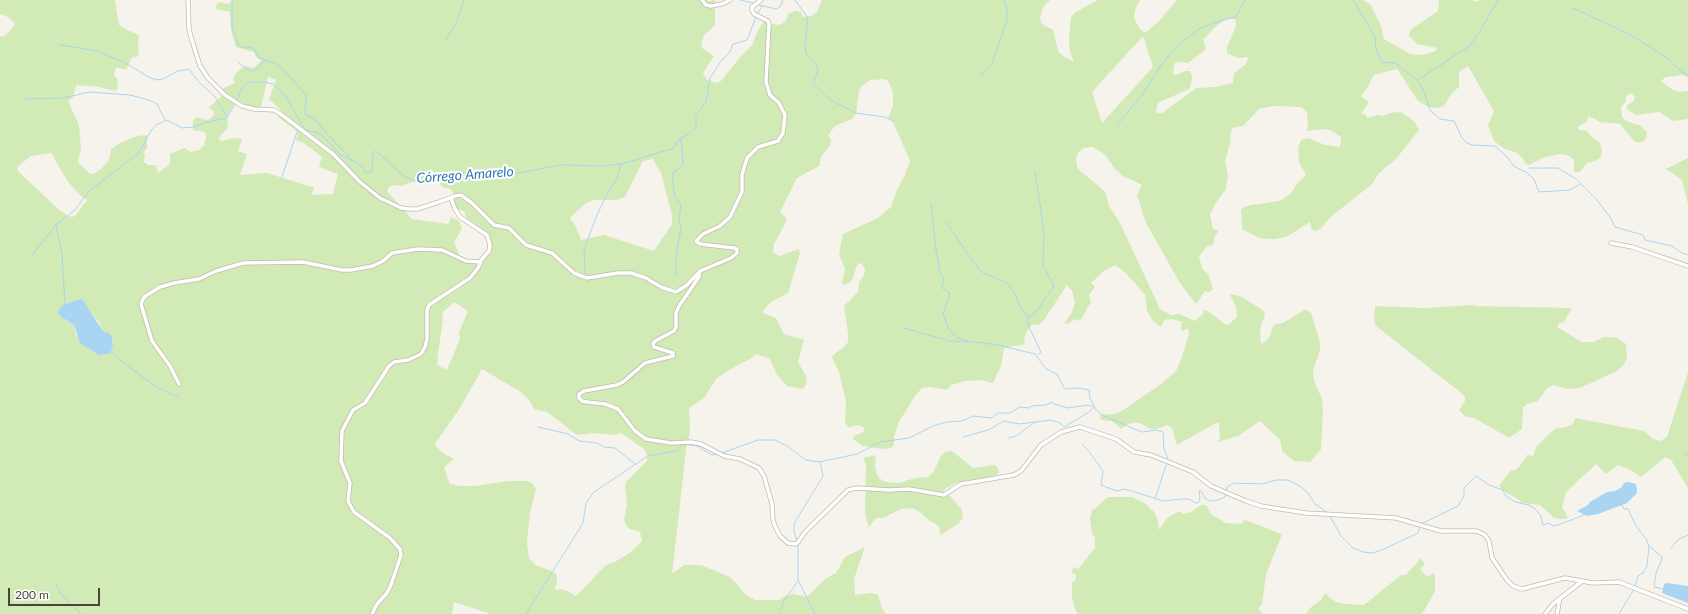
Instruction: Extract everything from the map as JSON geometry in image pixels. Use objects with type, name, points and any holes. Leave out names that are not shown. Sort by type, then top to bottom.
[{"type":"street","points":[[188,0],[189,29],[200,66],[208,78],[225,95],[244,107],[274,110],[282,115],[333,154],[360,182],[375,194],[401,208],[417,209],[458,195],[464,197],[494,225],[509,228],[526,245],[552,253],[574,273],[582,277],[592,277],[614,273],[632,273],[646,278],[661,287],[678,292],[700,271],[731,258],[737,253],[736,249],[734,248],[700,244],[696,242],[696,240],[720,226],[730,217],[742,192],[742,175],[748,158],[758,148],[778,141],[781,138],[785,115],[783,108],[770,95],[766,82],[769,24],[768,21],[754,14],[752,10],[752,7],[761,0]]},
{"type":"street","points":[[702,0],[706,5],[711,6],[722,4],[730,0]]},
{"type":"street","points":[[372,614],[377,604],[387,593],[401,555],[400,549],[390,538],[354,512],[348,501],[350,483],[341,461],[342,431],[353,410],[365,403],[389,366],[394,362],[408,360],[421,354],[426,347],[427,310],[429,305],[470,278],[489,251],[490,246],[487,235],[460,217],[451,198]]},
{"type":"street","points":[[1611,243],[1632,247],[1688,266]]},
{"type":"street","points":[[179,384],[170,366],[152,341],[141,304],[144,297],[160,287],[199,279],[216,271],[243,263],[303,262],[342,270],[351,270],[373,266],[383,261],[392,253],[418,249],[442,250],[466,261],[480,262]]},
{"type":"street","points":[[700,271],[699,277],[679,306],[676,313],[676,328],[674,331],[655,341],[653,344],[654,347],[673,353],[673,356],[644,363],[623,382],[617,385],[584,391],[579,394],[579,398],[582,401],[605,404],[618,409],[635,431],[646,439],[671,443],[691,442],[701,444],[724,456],[740,459],[759,468],[764,476],[772,504],[775,526],[780,536],[788,543],[796,544],[805,532],[848,490],[856,488],[890,490],[908,489],[944,495],[961,484],[1014,475],[1021,471],[1041,445],[1061,432],[1080,427],[1116,439],[1134,452],[1151,455],[1193,472],[1211,486],[1261,506],[1306,513],[1396,518],[1441,531],[1478,531],[1485,535],[1489,541],[1492,558],[1500,572],[1513,586],[1522,589],[1565,578],[1581,582],[1618,582],[1688,609]]},
{"type":"street","points":[[1545,614],[1553,604],[1581,582]]},
{"type":"street","points":[[1557,614],[1561,597]]},
{"type":"green space","points":[[0,0],[115,0],[119,25],[139,35],[139,53],[137,57],[135,58],[133,56],[126,70],[116,67],[114,75],[117,79],[118,88],[115,91],[99,87],[76,85],[73,97],[68,101],[79,125],[81,149],[78,162],[89,173],[93,174],[101,169],[109,160],[111,149],[122,142],[137,136],[147,135],[147,148],[143,153],[145,154],[144,162],[148,165],[156,165],[158,173],[170,164],[170,154],[184,148],[191,152],[199,150],[204,145],[206,138],[205,132],[193,130],[193,120],[197,117],[206,120],[210,119],[214,115],[214,112],[209,107],[222,96],[222,89],[235,83],[233,79],[236,73],[245,66],[254,68],[262,60],[257,58],[254,52],[236,47],[231,30],[230,12],[216,9],[216,5],[220,2],[228,4],[234,0],[715,0],[715,25],[704,35],[701,46],[704,50],[714,56],[703,73],[706,79],[716,83],[720,82],[752,45],[758,30],[764,21],[776,25],[782,24],[787,19],[788,14],[795,11],[801,12],[803,17],[811,16],[817,12],[822,0],[1050,0],[1043,7],[1040,17],[1041,23],[1052,29],[1058,51],[1063,56],[1074,62],[1070,51],[1069,40],[1071,17],[1076,12],[1098,0],[1140,0],[1135,10],[1134,18],[1139,28],[1145,33],[1159,21],[1177,0],[1363,0],[1371,5],[1381,26],[1384,39],[1410,54],[1422,55],[1436,51],[1437,48],[1417,44],[1409,36],[1410,30],[1438,11],[1439,0],[1473,0],[1475,2],[1481,0],[1688,0],[1688,77],[1682,75],[1666,77],[1662,80],[1662,82],[1673,90],[1679,92],[1688,91],[1688,119],[1673,121],[1659,112],[1636,115],[1627,109],[1627,105],[1633,102],[1635,97],[1631,93],[1626,96],[1626,101],[1621,108],[1622,117],[1626,121],[1641,126],[1647,132],[1646,138],[1643,142],[1635,142],[1620,124],[1600,122],[1588,117],[1587,121],[1578,127],[1578,129],[1587,131],[1600,143],[1602,151],[1601,157],[1595,161],[1587,163],[1580,172],[1574,172],[1574,160],[1567,155],[1560,154],[1545,157],[1529,165],[1525,163],[1523,158],[1515,152],[1505,149],[1494,141],[1488,125],[1494,111],[1468,66],[1459,72],[1459,87],[1452,93],[1444,106],[1438,108],[1429,107],[1418,101],[1397,69],[1374,75],[1361,96],[1369,102],[1361,114],[1365,114],[1368,118],[1377,115],[1383,116],[1389,113],[1401,112],[1414,121],[1419,130],[1396,159],[1379,173],[1372,184],[1332,216],[1320,229],[1316,231],[1312,230],[1310,222],[1288,236],[1270,239],[1259,238],[1242,229],[1241,210],[1244,207],[1251,205],[1280,201],[1291,193],[1306,175],[1299,162],[1298,148],[1301,140],[1308,138],[1325,145],[1340,147],[1341,137],[1332,131],[1325,129],[1307,131],[1307,113],[1300,107],[1273,106],[1259,109],[1243,126],[1232,128],[1230,136],[1231,142],[1225,160],[1228,176],[1226,189],[1215,204],[1210,215],[1213,229],[1218,230],[1218,232],[1215,236],[1213,245],[1206,247],[1199,257],[1202,268],[1208,274],[1213,289],[1210,292],[1205,291],[1196,304],[1180,283],[1146,223],[1137,195],[1142,185],[1123,176],[1101,152],[1093,147],[1083,148],[1078,153],[1076,158],[1077,167],[1106,194],[1109,206],[1120,223],[1160,309],[1171,315],[1179,314],[1195,321],[1203,314],[1204,312],[1202,310],[1208,311],[1228,325],[1237,317],[1236,306],[1230,295],[1242,297],[1264,311],[1265,315],[1260,329],[1261,344],[1270,336],[1273,326],[1276,324],[1283,323],[1304,310],[1311,313],[1320,342],[1320,351],[1313,370],[1314,381],[1322,399],[1321,449],[1310,462],[1294,461],[1282,451],[1280,440],[1260,421],[1238,436],[1218,442],[1220,438],[1219,423],[1216,423],[1177,445],[1172,428],[1167,425],[1157,429],[1151,429],[1140,423],[1133,423],[1128,424],[1121,429],[1112,421],[1101,420],[1100,415],[1113,414],[1122,411],[1161,384],[1176,371],[1189,333],[1188,328],[1183,331],[1181,329],[1182,322],[1172,319],[1164,320],[1161,327],[1154,322],[1147,311],[1145,295],[1126,273],[1115,265],[1105,270],[1091,283],[1095,287],[1089,295],[1091,302],[1080,321],[1074,319],[1069,323],[1064,324],[1072,312],[1075,303],[1072,290],[1067,285],[1044,320],[1039,325],[1033,324],[1029,328],[1024,338],[1025,344],[1004,348],[1001,366],[993,383],[980,380],[965,381],[951,385],[947,390],[930,387],[922,388],[915,396],[899,422],[894,437],[894,445],[891,448],[884,449],[863,446],[853,439],[854,436],[864,432],[864,428],[859,425],[847,426],[845,421],[846,401],[839,372],[832,357],[848,342],[844,306],[858,292],[859,282],[864,275],[865,269],[862,264],[858,263],[852,280],[843,285],[842,282],[845,269],[839,254],[843,234],[878,218],[891,207],[910,161],[892,120],[888,118],[893,106],[893,93],[891,87],[888,81],[884,79],[870,80],[863,85],[859,91],[856,114],[852,119],[835,126],[828,135],[831,140],[830,145],[821,157],[819,166],[797,178],[780,212],[787,219],[774,244],[773,251],[779,256],[799,249],[800,253],[788,293],[771,302],[763,313],[776,318],[784,334],[804,340],[798,362],[807,378],[806,384],[803,389],[787,386],[777,375],[770,359],[756,354],[716,379],[704,398],[689,408],[690,432],[686,450],[672,574],[684,565],[701,565],[730,577],[746,595],[755,600],[779,600],[785,596],[793,594],[807,597],[825,579],[836,573],[845,557],[865,547],[854,579],[855,595],[871,593],[878,595],[882,609],[886,614],[491,614],[454,602],[452,614],[0,614],[0,36],[3,37],[9,32],[15,23],[6,16],[0,14]],"holes":[[[1228,18],[1234,19],[1236,21],[1236,26],[1227,47],[1227,53],[1238,58],[1249,57],[1245,65],[1234,73],[1233,83],[1215,87],[1196,88],[1162,113],[1158,113],[1156,110],[1158,103],[1189,89],[1192,76],[1190,71],[1185,71],[1176,75],[1173,73],[1174,65],[1176,62],[1188,63],[1205,50],[1206,48],[1203,40],[1216,26]],[[1143,36],[1153,67],[1102,123],[1092,92]],[[268,77],[276,80],[269,99],[281,110],[278,117],[298,132],[296,140],[304,143],[322,157],[319,167],[338,174],[333,194],[311,195],[314,188],[267,173],[240,175],[247,154],[238,151],[242,139],[233,138],[222,141],[218,139],[228,127],[227,116],[235,103],[243,108],[261,107]],[[52,153],[69,183],[81,196],[87,200],[75,216],[68,216],[57,208],[17,170],[18,166],[31,156]],[[653,159],[661,173],[672,215],[672,224],[654,251],[604,235],[581,240],[576,227],[570,218],[586,203],[593,200],[616,200],[625,197],[643,161]],[[434,176],[442,187],[450,189],[453,192],[453,202],[456,209],[464,211],[469,224],[484,234],[489,244],[488,252],[481,260],[462,260],[454,242],[462,229],[459,221],[451,217],[448,224],[412,219],[387,191],[389,187],[393,185],[401,186]],[[81,299],[100,324],[104,332],[109,333],[112,337],[113,348],[109,354],[99,355],[86,347],[76,335],[74,325],[65,320],[65,304]],[[454,302],[468,311],[459,332],[460,339],[447,370],[437,365],[443,319],[442,313]],[[482,369],[521,392],[530,401],[534,409],[547,412],[577,435],[593,433],[616,435],[621,433],[644,449],[647,455],[647,461],[626,482],[625,487],[627,504],[624,519],[626,525],[630,529],[640,532],[642,541],[631,552],[615,562],[606,565],[576,596],[561,589],[555,590],[557,579],[556,574],[535,565],[529,558],[527,543],[530,513],[536,489],[533,484],[527,481],[509,481],[475,486],[450,484],[444,467],[454,459],[446,455],[434,445],[460,408]]]},
{"type":"green space","points":[[1688,158],[1688,204],[1682,180],[1666,169]]},
{"type":"green space","points":[[1473,305],[1572,308],[1564,322],[1559,323],[1557,327],[1582,342],[1593,342],[1604,337],[1618,338],[1626,344],[1627,358],[1623,366],[1617,371],[1580,388],[1566,389],[1554,385],[1547,388],[1538,401],[1527,404],[1523,408],[1522,429],[1509,438],[1474,418],[1466,417],[1459,410],[1465,401],[1465,396],[1375,325],[1375,306],[1424,308]]},
{"type":"green space","points":[[1688,372],[1688,488],[1671,460],[1665,457],[1641,477],[1631,470],[1618,465],[1606,474],[1596,464],[1566,492],[1562,507],[1568,518],[1561,519],[1554,518],[1540,505],[1522,503],[1505,492],[1499,486],[1510,471],[1519,467],[1527,455],[1533,456],[1537,446],[1550,433],[1555,429],[1573,424],[1575,418],[1644,431],[1653,439],[1660,441],[1667,437]]},
{"type":"green space","points":[[952,451],[973,468],[993,465],[997,467],[999,472],[989,479],[956,483],[945,489],[944,492],[950,496],[962,510],[963,518],[958,524],[940,535],[940,529],[936,524],[912,508],[901,509],[883,518],[876,518],[869,527],[865,508],[866,465],[863,458],[876,455],[875,465],[879,478],[885,482],[899,483],[915,478],[928,477],[934,471],[941,456],[945,452]]},
{"type":"green space","points":[[1108,497],[1132,497],[1146,504],[1154,512],[1158,521],[1159,530],[1167,518],[1179,511],[1183,514],[1191,512],[1201,505],[1206,505],[1212,515],[1226,523],[1241,524],[1245,520],[1282,534],[1266,575],[1262,604],[1258,608],[1263,614],[1078,614],[1072,598],[1072,582],[1075,581],[1076,575],[1072,573],[1072,570],[1075,567],[1078,569],[1095,548],[1095,538],[1092,533],[1090,519],[1092,510]]},
{"type":"green space","points":[[1421,558],[1425,564],[1420,569],[1426,576],[1433,573],[1435,576],[1435,591],[1422,614],[1306,614],[1310,608],[1321,600],[1325,593],[1335,602],[1364,605],[1401,575],[1406,575]]},
{"type":"water","points":[[81,299],[104,332],[109,333],[112,337],[113,348],[109,354],[99,355],[80,343],[74,325],[60,316],[58,312],[62,305]]},
{"type":"water","points":[[1628,482],[1636,484],[1637,493],[1627,503],[1598,514],[1587,516],[1577,511],[1607,492],[1615,491],[1622,487],[1624,483]]},
{"type":"water","points":[[1667,583],[1688,586],[1688,603],[1662,593],[1664,584]]},
{"type":"waterway","points":[[232,0],[232,27],[239,46],[245,48],[253,47],[259,58],[275,63],[285,71],[306,95],[305,114],[317,121],[325,132],[351,159]]},
{"type":"waterway","points":[[446,40],[457,21],[464,0]]},
{"type":"waterway","points":[[740,0],[753,3]]},
{"type":"waterway","name":"Córrego Amarelo","points":[[759,5],[776,9],[780,7],[783,0]]},
{"type":"waterway","points":[[795,0],[808,18],[805,43],[806,53],[817,66],[818,71],[814,84],[830,100],[856,113],[885,117],[893,121]]},
{"type":"waterway","points":[[982,74],[992,63],[1007,21],[1007,8],[1004,0]]},
{"type":"waterway","points":[[1118,124],[1142,95],[1161,65],[1178,45],[1199,29],[1219,21],[1236,17],[1245,0]]},
{"type":"waterway","points":[[1353,0],[1375,37],[1376,49],[1382,62],[1395,63],[1416,79],[1423,89],[1430,110],[1440,119],[1454,121],[1462,138],[1467,143],[1472,145],[1495,146],[1515,167],[1526,172],[1534,179],[1539,192],[1570,190],[1580,184]]},
{"type":"waterway","points":[[1418,80],[1469,46],[1479,33],[1498,0]]},
{"type":"waterway","name":"Córrego Amarelo","points":[[758,13],[762,6]]},
{"type":"waterway","points":[[1573,8],[1631,35],[1667,58],[1682,72],[1688,75]]},
{"type":"waterway","name":"Córrego Amarelo","points":[[237,101],[241,89],[248,82],[266,82],[273,84],[286,96],[306,130],[323,136],[341,155],[359,164],[366,173],[372,171],[373,153],[376,151],[404,176],[416,181],[435,181],[491,176],[561,165],[603,166],[622,164],[674,148],[678,140],[689,134],[696,127],[696,116],[706,102],[710,78],[721,61],[730,52],[733,44],[747,40],[756,17]]},
{"type":"waterway","points":[[60,45],[97,51],[127,64],[156,80],[163,79],[178,71],[189,69],[198,81],[215,97],[227,116]]},
{"type":"waterway","points":[[238,62],[252,72],[265,60]]},
{"type":"waterway","points":[[25,99],[64,98],[89,92],[130,95],[149,100],[157,104],[165,120]]},
{"type":"waterway","name":"Córrego Amarelo","points":[[32,255],[56,225],[75,210],[89,191],[139,153],[152,129],[156,125],[167,120],[182,128],[193,127],[227,118],[235,104]]},
{"type":"waterway","points":[[282,177],[298,129]]},
{"type":"waterway","points":[[676,276],[676,257],[681,228],[679,219],[681,204],[675,197],[672,177],[673,173],[683,165],[681,138]]},
{"type":"waterway","points":[[585,275],[584,253],[586,244],[597,215],[617,178],[621,164]]},
{"type":"waterway","points":[[1529,168],[1558,168],[1576,179],[1597,200],[1610,217],[1615,227],[1643,235],[1645,240],[1672,246],[1688,255]]},
{"type":"waterway","points":[[1028,318],[1036,312],[1054,286],[1043,265],[1044,232],[1035,171]]},
{"type":"waterway","points":[[931,203],[936,250],[940,273],[944,278],[942,288],[950,293],[943,314],[950,331],[958,338],[967,341],[998,345],[1035,354],[1046,369],[1057,374],[1065,389],[1079,388],[1089,390],[1090,399],[1095,409],[1104,416],[1142,432],[1156,430],[1163,432],[1164,449],[1168,459],[1155,499]]},
{"type":"waterway","points":[[946,222],[971,259],[982,272],[1007,283],[1015,294],[1020,306],[1028,318],[1028,325],[1041,352],[1038,355]]},
{"type":"waterway","points":[[56,225],[62,254],[65,304]]},
{"type":"waterway","points":[[904,328],[949,341],[968,342]]},
{"type":"waterway","points":[[110,351],[121,361],[158,388],[178,397]]},
{"type":"waterway","points":[[722,453],[758,440],[775,440],[787,446],[806,460],[819,462],[857,454],[880,442],[909,438],[933,426],[946,422],[962,421],[973,416],[992,418],[998,413],[1010,413],[1020,407],[1029,408],[1032,406],[1046,405],[1052,402],[1068,408],[1088,405],[1094,407]]},
{"type":"waterway","points":[[963,437],[988,430],[1004,421],[1019,424],[1051,420],[1060,423],[1064,427],[1093,408]]},
{"type":"waterway","points":[[1009,438],[1016,436],[1035,422]]},
{"type":"waterway","points":[[538,427],[568,434],[579,441],[597,443],[604,447],[615,448],[635,464]]},
{"type":"waterway","points":[[526,614],[583,523],[586,503],[594,492],[648,456],[676,451],[683,444],[697,446],[712,455],[718,454]]},
{"type":"waterway","points":[[1082,444],[1103,471],[1101,485],[1117,491],[1125,489],[1163,501],[1189,499],[1196,503],[1199,502],[1200,490],[1205,498],[1210,501],[1225,497],[1227,487],[1234,483],[1262,484],[1276,480],[1288,480],[1300,486],[1308,493],[1315,504],[1328,513]]},
{"type":"waterway","points":[[797,541],[794,531],[794,524],[823,476],[820,462]]},
{"type":"waterway","points":[[1421,524],[1458,506],[1464,496],[1464,488],[1476,476],[1489,485],[1503,490],[1505,495],[1515,502],[1529,505],[1534,508],[1541,516],[1543,525],[1548,523],[1554,526],[1584,515]]},
{"type":"waterway","points":[[1620,506],[1622,505],[1624,509],[1628,509],[1636,526],[1646,539],[1649,546],[1647,566],[1643,573],[1638,576],[1635,586]]},
{"type":"waterway","points":[[1330,516],[1341,536],[1353,548],[1363,552],[1372,553],[1382,550],[1418,533],[1420,527]]},
{"type":"waterway","points":[[1671,548],[1679,539],[1688,535]]},
{"type":"waterway","points":[[798,545],[798,580],[815,614]]},
{"type":"waterway","points":[[1649,546],[1662,557],[1656,573],[1654,587],[1663,589]]},
{"type":"waterway","points":[[779,614],[785,599],[798,581]]},
{"type":"waterway","points":[[56,584],[61,594],[81,614]]},
{"type":"waterway","points":[[1619,614],[1634,589]]}]
